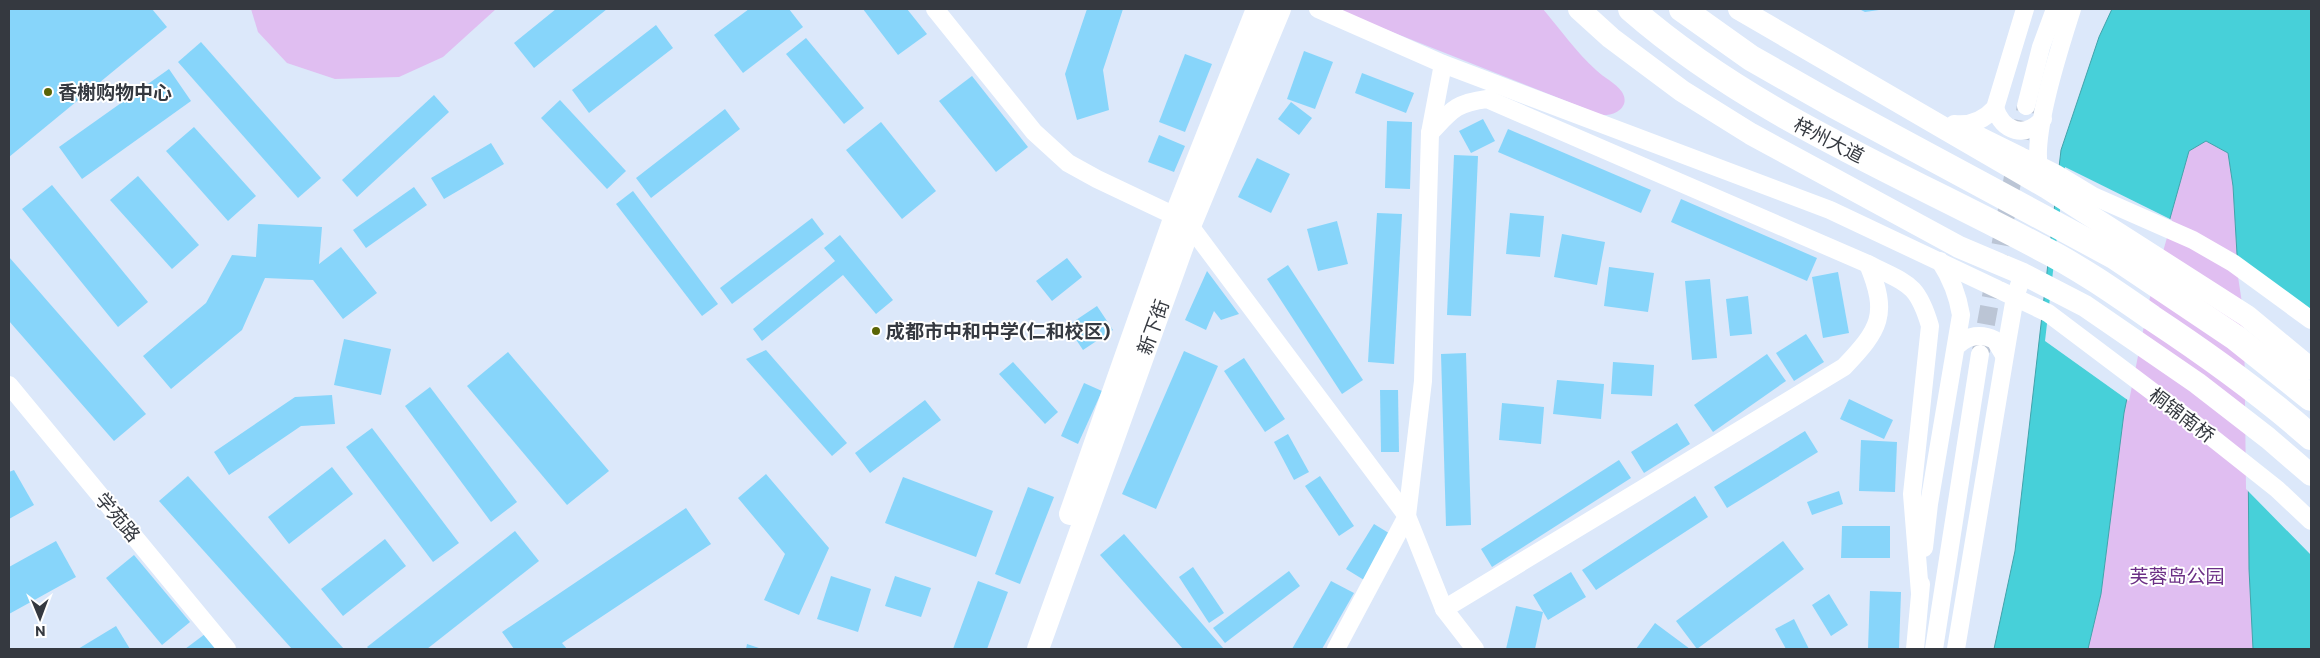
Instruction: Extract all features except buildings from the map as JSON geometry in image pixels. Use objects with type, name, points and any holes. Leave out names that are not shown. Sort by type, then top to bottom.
[{"type":"highway","name":"梓州大道","points":[[1631,9],[1654,29],[1722,79],[1794,122],[2042,248],[2108,287],[2224,366],[2311,437]]},
{"type":"highway","name":"梓州大道","points":[[1682,9],[1751,58],[1832,104],[2114,256],[2236,338],[2311,398]]},
{"type":"main road","name":"新下街","points":[[1038,649],[1182,221],[1257,9]]},
{"type":"main road","name":"新下街","points":[[1022,649],[1182,221],[1280,9]]},
{"type":"main road","name":"桐锦南桥","points":[[1579,9],[1611,38],[1682,91],[1751,134],[1959,246],[2031,278],[2085,306],[2197,383],[2268,438],[2311,475]]},
{"type":"main road","points":[[1739,9],[1930,120],[2051,184],[2247,316],[2311,369]]},
{"type":"street","points":[[935,9],[1034,132],[1068,163],[1182,221],[1407,516],[1444,609],[1475,649]]},
{"type":"street","name":"桐锦南桥","points":[[1318,9],[1443,64],[1830,210],[2048,313],[2190,420],[2277,489],[2311,521]]},
{"type":"street","points":[[1958,125],[1974,123],[1987,117],[1994,108],[2025,9]]},
{"type":"street","points":[[2026,106],[2041,48],[2055,9]]},
{"type":"street","points":[[2037,164],[2038,142],[2053,72],[2072,9]]},
{"type":"street","points":[[1336,649],[1407,516],[1423,381],[1430,133],[1443,64]]},
{"type":"street","points":[[1430,133],[1448,113],[1465,102],[1487,99],[1868,264],[1912,287],[1923,303],[1930,326],[1912,494],[1920,594]]},
{"type":"street","points":[[1994,108],[1998,119],[2017,131],[2036,127],[2043,119]]},
{"type":"street","points":[[1930,120],[1958,125],[2037,164],[2051,184],[2093,196],[2193,240],[2233,263],[2311,320]]},
{"type":"street","points":[[1903,216],[1941,262],[1958,300],[1961,316],[1929,504],[1915,649]]},
{"type":"street","points":[[1444,609],[1844,367],[1866,343],[1878,323],[1880,304],[1876,283],[1868,264]]},
{"type":"street","points":[[1956,649],[2015,297],[2031,278]]},
{"type":"street","points":[[1957,346],[1964,339],[1982,336],[1995,340],[2004,356]]},
{"type":"street","points":[[1934,649],[1980,354]]},
{"type":"street","name":"学苑路","points":[[9,385],[227,649]]},
{"type":"green space","points":[[251,9],[496,9],[443,57],[399,77],[335,79],[287,63],[258,32]]},
{"type":"green space","points":[[1334,9],[1543,9],[1589,63],[1622,92],[1624,103],[1619,111],[1604,115],[1599,114]]},
{"type":"green space","name":"芙蓉岛公园","points":[[2206,141],[2228,153],[2233,186],[2237,254],[2247,316],[2249,569],[2253,649],[2088,649],[2101,594],[2124,413],[2147,300],[2189,151]]},
{"type":"water","points":[[2112,9],[2311,9],[2311,649],[2253,649],[2249,569],[2247,316],[2237,254],[2233,186],[2228,153],[2206,141],[2189,151],[2147,300],[2124,413],[2101,594],[2088,649],[1994,649],[2015,551],[2061,150],[2099,37]]},
{"type":"pier","points":[[2065,167],[2172,220],[2149,301],[2129,401],[2045,341]]},
{"type":"pier","points":[[2235,257],[2311,313],[2311,555],[2246,489],[2244,316]]},
{"type":"tunnel","points":[[1981,351],[2026,106]]},
{"type":"place","name":"香榭购物中心","points":[[48,92]]},
{"type":"place","name":"成都市中和中学(仁和校区)","points":[[876,331]]}]
